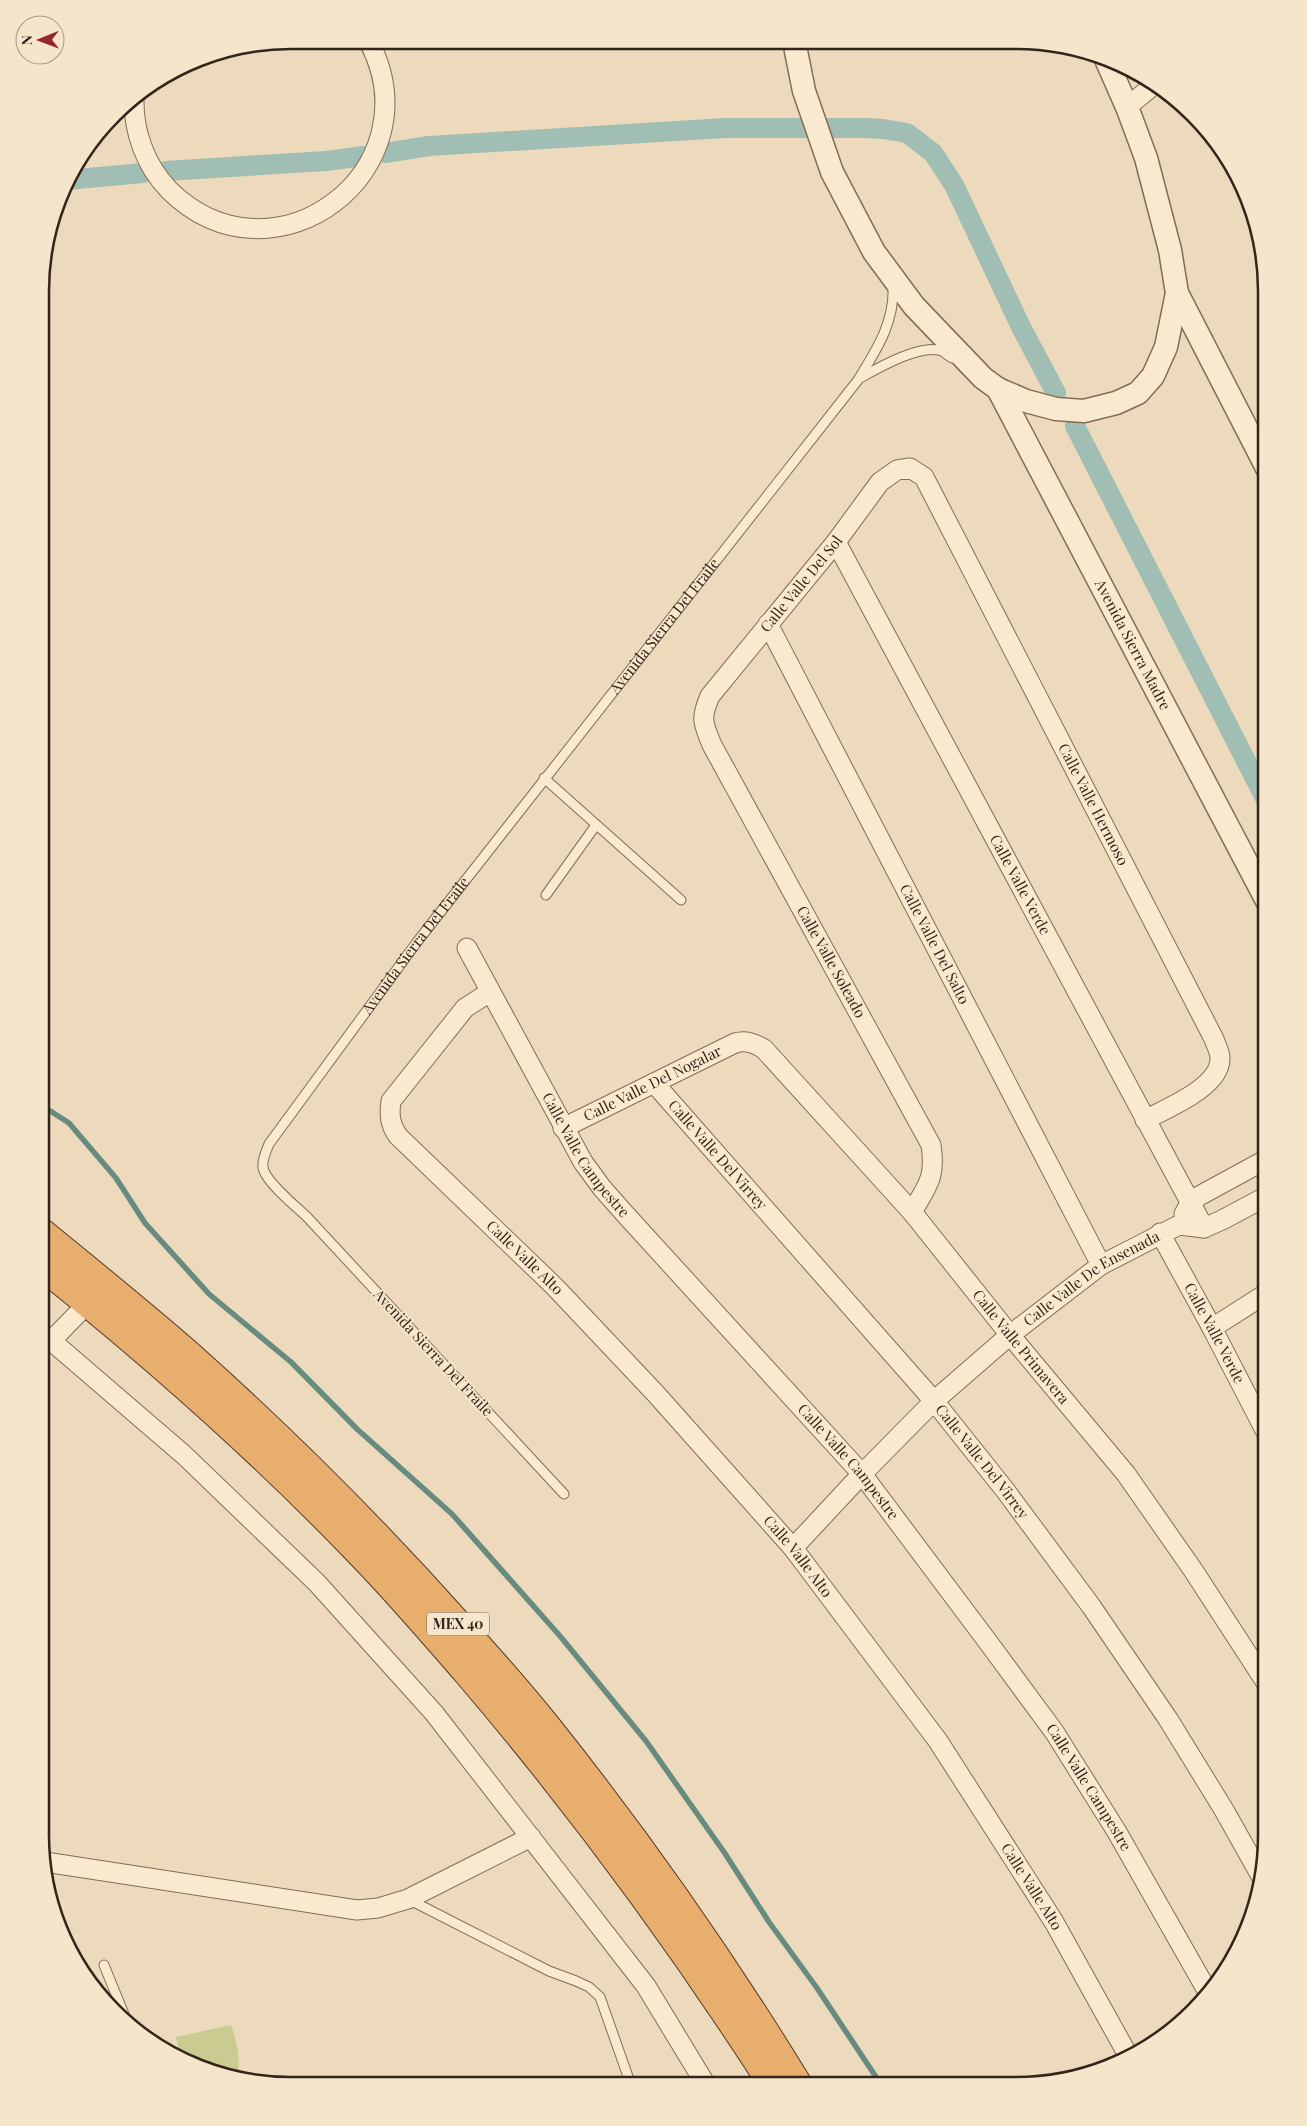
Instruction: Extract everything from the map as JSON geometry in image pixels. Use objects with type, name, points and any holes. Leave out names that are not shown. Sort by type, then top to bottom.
[{"type":"highway","name":"MEX 40","points":[[49,1239],[192,1358],[300,1458],[489,1658],[546,1726],[650,1862],[722,1966],[793,2077]]},
{"type":"highway","name":"MEX 40","points":[[49,1271],[181,1381],[306,1498],[365,1557],[448,1651],[571,1797],[646,1897],[768,2077]]},
{"type":"street","points":[[134,106],[135,117],[145,154],[154,170],[178,199],[193,210],[228,225],[265,229],[284,226],[319,214],[335,204],[361,177],[371,160],[378,143],[385,106],[380,69],[372,49]]},
{"type":"street","points":[[795,49],[804,91],[832,172],[874,252],[914,306],[990,384],[1026,401],[1056,409],[1084,411],[1116,403],[1138,393],[1153,376],[1166,346],[1177,293]]},
{"type":"street","points":[[1110,67],[1146,158],[1159,207],[1177,293],[1258,450]]},
{"type":"street","points":[[1127,107],[1149,89]]},
{"type":"street","name":"Avenida Sierra Madre","points":[[990,384],[1258,884]]},
{"type":"street","name":"Calle Valle Del Sol","points":[[703,713],[710,696],[836,542],[880,482],[897,470],[910,468]]},
{"type":"street","name":"Calle Valle Hermoso","points":[[910,468],[924,477],[1214,1039],[1220,1057],[1219,1068],[1208,1084],[1145,1120]]},
{"type":"street","name":"Calle Valle Verde","points":[[836,542],[1204,1228]]},
{"type":"street","name":"Calle Valle Del Salto","points":[[768,624],[1101,1265]]},
{"type":"street","name":"Calle Valle Soleado","points":[[703,713],[704,725],[712,745],[931,1145],[934,1164],[930,1181],[912,1212]]},
{"type":"street","name":"Calle Valle Campestre","points":[[468,948],[582,1162],[602,1188],[862,1474],[1055,1733],[1117,1832],[1205,1987]]},
{"type":"street","name":"Calle Valle Alto","points":[[490,992],[464,1008],[390,1101],[392,1129],[555,1287],[656,1394],[794,1548],[938,1741],[1054,1922],[1126,2051]]},
{"type":"street","name":"Calle Valle Primavera","points":[[742,1041],[753,1043],[764,1049],[912,1212],[1010,1335],[1126,1474],[1193,1570],[1258,1672]]},
{"type":"street","name":"Calle Valle Del Nogalar","points":[[564,1128],[742,1041]]},
{"type":"street","name":"Calle Valle Del Virrey","points":[[654,1083],[934,1402],[1005,1490],[1102,1622],[1168,1719],[1224,1810],[1256,1867]]},
{"type":"street","points":[[1179,1225],[1190,1203],[1199,1196],[1258,1164]]},
{"type":"street","points":[[1204,1228],[1258,1201]]},
{"type":"street","name":"Calle Valle De Ensenada","points":[[794,1548],[862,1474],[934,1402],[1010,1335],[1101,1265],[1160,1233],[1179,1225],[1204,1228]]},
{"type":"street","name":"Calle Valle Verde","points":[[1160,1233],[1258,1417]]},
{"type":"street","points":[[1212,1328],[1258,1299]]},
{"type":"street","points":[[49,1334],[88,1303]]},
{"type":"street","points":[[49,1339],[184,1456],[318,1583],[434,1713],[646,1986],[701,2077]]},
{"type":"street","points":[[50,1863],[357,1910],[378,1908],[408,1900],[531,1837]]},
{"type":"lane","name":"Avenida Sierra Del Fraile","points":[[564,1494],[308,1218],[274,1185],[264,1173],[262,1167],[269,1144],[417,942],[858,380],[881,344],[888,327],[893,299],[892,277]]},
{"type":"lane","name":"Avenida Sierra Del Fraile","points":[[858,380],[890,363],[925,351],[941,351],[990,384]]},
{"type":"lane","points":[[544,778],[681,900]]},
{"type":"lane","points":[[546,895],[596,825]]},
{"type":"lane","points":[[408,1900],[549,1971],[589,1987],[600,1997],[628,2077]]},
{"type":"lane","points":[[104,1965],[121,2007]]},
{"type":"green space","points":[[231,2025],[238,2052],[238,2072],[198,2059],[178,2049],[176,2037]]},
{"type":"waterway","points":[[385,153],[429,146],[725,128],[865,128],[907,133],[933,153],[954,185],[1021,327],[1056,393]]},
{"type":"waterway","points":[[166,171],[326,161],[363,156]]},
{"type":"waterway","points":[[76,179],[143,173]]},
{"type":"waterway","points":[[1075,426],[1258,784]]},
{"type":"waterway","points":[[49,1110],[69,1123],[116,1178],[145,1223],[209,1294],[291,1362],[357,1429],[452,1514],[560,1636],[646,1741],[724,1852],[769,1922],[817,1988],[876,2077]]}]
